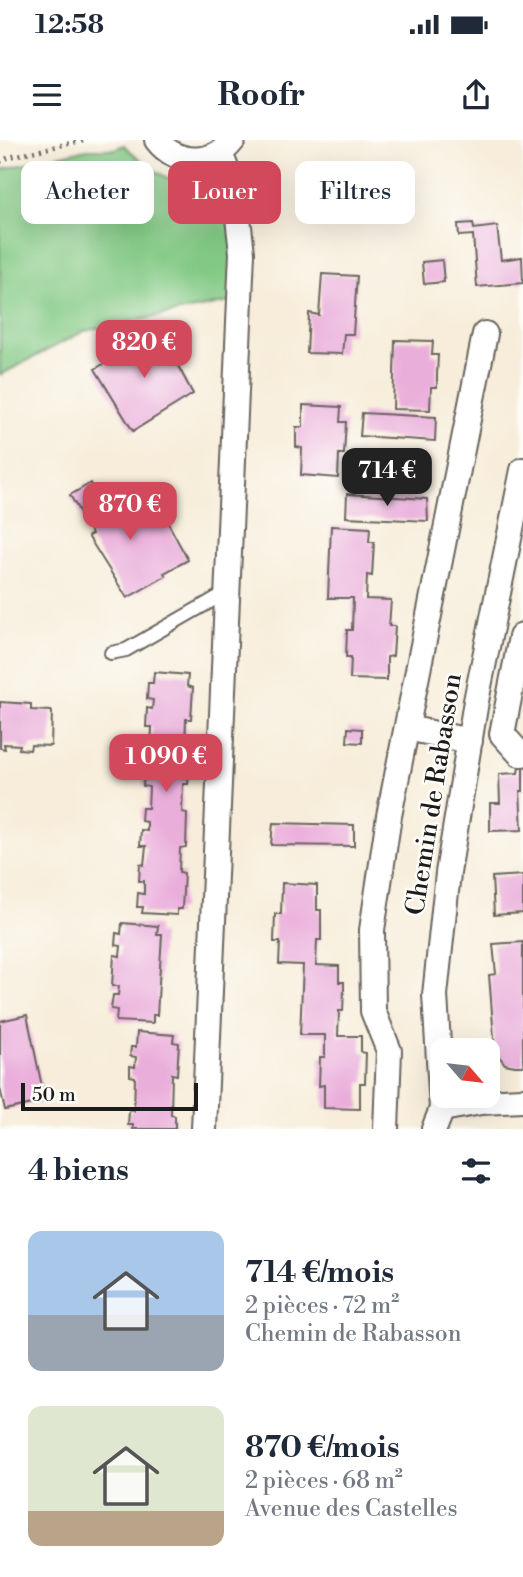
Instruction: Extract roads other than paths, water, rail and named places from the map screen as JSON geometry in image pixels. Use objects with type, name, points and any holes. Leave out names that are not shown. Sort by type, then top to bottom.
[{"type":"street","points":[[157,140],[172,155],[184,159],[196,160],[226,146],[235,191],[242,253],[204,1129]]},
{"type":"street","points":[[386,1129],[389,1051],[373,1011],[372,930],[389,816],[485,334]]},
{"type":"street","name":"Chemin de Rabasson","points":[[438,1119],[435,995],[448,873],[470,741],[523,470]]},
{"type":"street","points":[[523,635],[502,734],[523,754]]},
{"type":"street","points":[[407,728],[470,741]]},
{"type":"street","points":[[438,1119],[481,1102],[523,1100]]},
{"type":"lane","points":[[111,653],[126,650],[227,592]]}]
